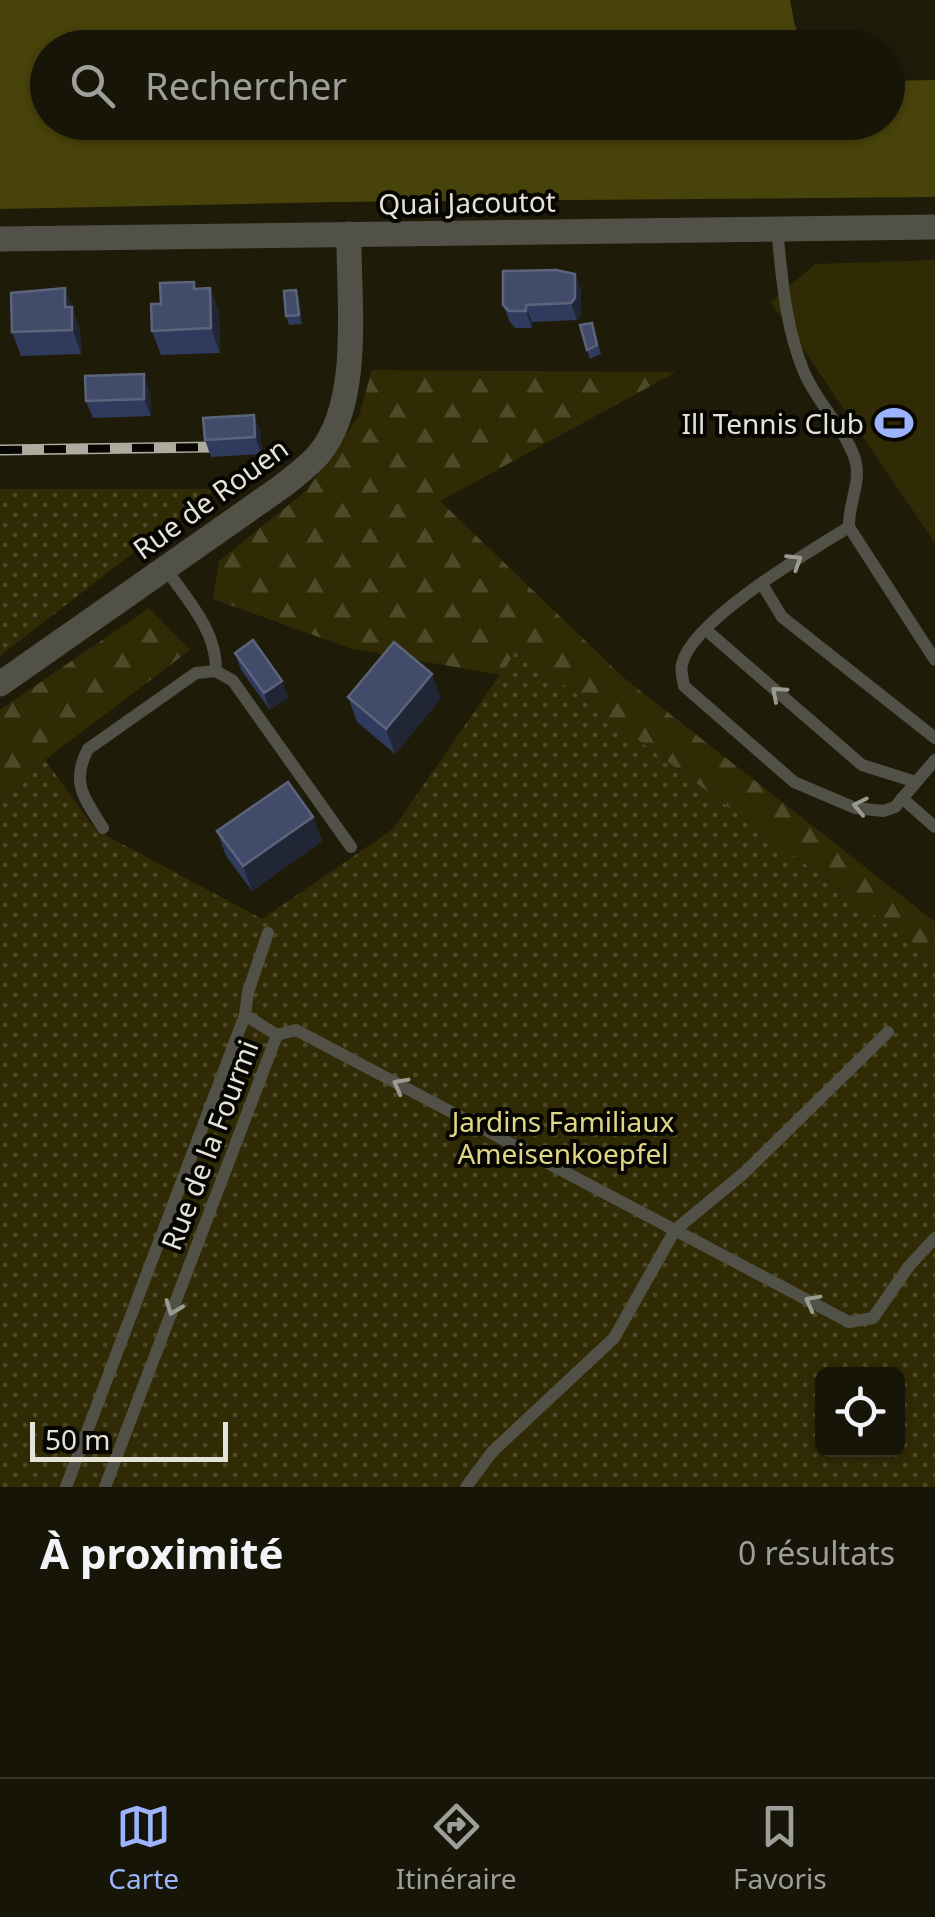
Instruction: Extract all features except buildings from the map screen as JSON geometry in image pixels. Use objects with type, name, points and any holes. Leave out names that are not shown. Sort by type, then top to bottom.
[{"type":"street","name":"Quai Jacoutot","points":[[0,238],[935,227]]},
{"type":"street","name":"Rue de Rouen","points":[[0,684],[284,485],[321,452],[344,401],[350,322],[349,234]]},
{"type":"lane","points":[[777,228],[784,308],[805,375],[856,462],[857,481],[848,508],[849,526],[935,660]]},
{"type":"lane","points":[[849,526],[762,584],[706,630],[688,648],[680,666],[684,686],[794,782],[855,808],[882,811],[895,807],[935,760]]},
{"type":"lane","points":[[166,570],[212,638],[216,671]]},
{"type":"lane","points":[[762,584],[782,618],[935,738]]},
{"type":"lane","points":[[706,630],[862,764],[916,782]]},
{"type":"lane","points":[[103,828],[82,795],[79,780],[80,764],[88,749],[196,673],[216,671],[234,681],[352,847]]},
{"type":"lane","points":[[902,798],[935,826]]},
{"type":"lane","points":[[66,1487],[245,1015],[248,992],[268,934]]},
{"type":"lane","points":[[245,1015],[277,1035]]},
{"type":"lane","name":"Rue de la Fourmi","points":[[104,1487],[277,1035],[296,1030],[849,1322],[873,1318],[909,1266],[935,1238]]},
{"type":"lane","points":[[466,1487],[492,1452],[614,1338],[675,1230],[744,1174],[888,1032]]},
{"type":"green space","name":"Ill Tennis Club","points":[[935,260],[935,543],[771,302],[815,264]]},
{"type":"green space","points":[[372,370],[676,372],[440,501],[624,678],[935,922],[935,960],[517,650],[500,675],[349,648],[213,599],[219,561],[306,491],[359,416]]},
{"type":"green space","points":[[0,489],[216,489],[0,656]]},
{"type":"green space","points":[[149,608],[190,650],[0,799],[0,710]]},
{"type":"green space","name":"Jardins Familiaux Ameisenkoepfel","points":[[517,650],[935,960],[935,1487],[0,1487],[0,799],[45,760],[96,830],[262,919],[393,829]]},
{"type":"shaded area","points":[[0,0],[790,0],[797,30],[30,30],[30,140],[905,140],[905,81],[935,80],[935,197],[0,209]]},
{"type":"railway","points":[[0,450],[210,447]]},
{"type":"place","name":"Ill Tennis Club","points":[[894,423]]}]
